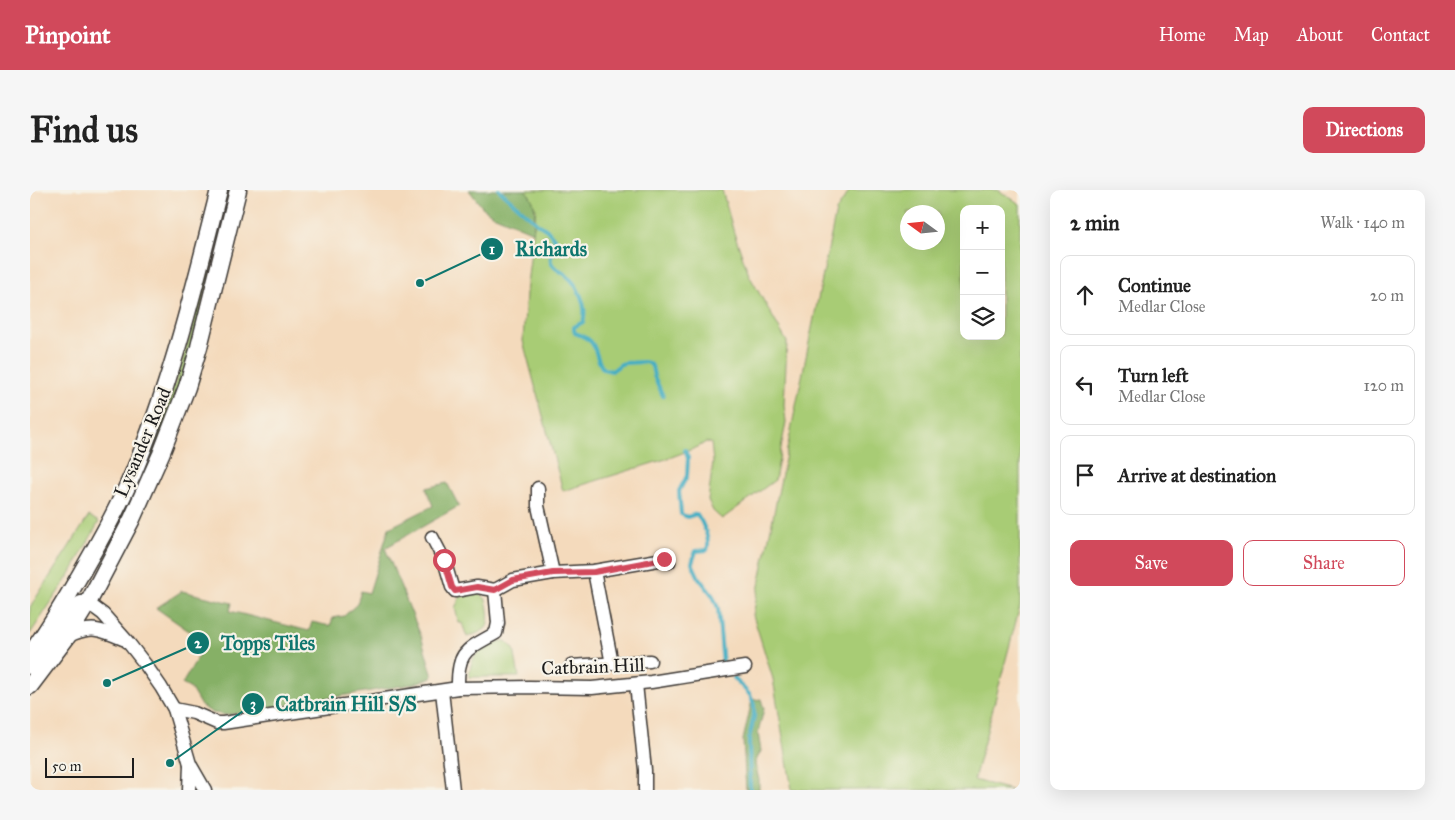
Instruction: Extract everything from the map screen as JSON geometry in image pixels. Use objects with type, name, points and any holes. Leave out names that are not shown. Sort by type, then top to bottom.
[{"type":"street","name":"Lysander Road","points":[[30,654],[42,638],[111,521],[139,461],[182,334],[219,190]]},
{"type":"street","name":"Lysander Road","points":[[30,686],[67,638],[88,603],[132,519],[161,454],[187,387],[199,347],[238,190]]},
{"type":"street","points":[[538,488],[538,506],[553,573]]},
{"type":"street","points":[[432,537],[444,560],[455,591],[477,587],[495,590],[513,580],[553,573],[594,572],[664,559],[669,562]]},
{"type":"street","points":[[594,572],[612,664]]},
{"type":"street","points":[[458,688],[460,661],[465,652],[496,633],[498,623],[495,590]]},
{"type":"street","points":[[30,668],[41,658],[74,606],[81,602],[88,603],[103,614],[127,641],[161,687],[174,709],[190,764],[205,790]]},
{"type":"street","points":[[67,638],[79,631],[90,629],[112,634],[127,641]]},
{"type":"street","points":[[571,666],[650,661]]},
{"type":"street","name":"Catbrain Hill","points":[[174,709],[194,713],[217,723],[223,723],[458,688],[592,688],[636,684],[745,667]]},
{"type":"street","points":[[636,684],[645,770],[645,790]]},
{"type":"street","points":[[442,691],[453,790]]},
{"type":"street","points":[[188,790],[190,764]]},
{"type":"green space","points":[[226,190],[231,190],[185,371],[155,452],[102,565],[96,562],[146,457],[164,414],[180,367],[195,317]]},
{"type":"green space","points":[[469,190],[525,190],[534,204],[533,232],[493,215],[482,207]]},
{"type":"green space","points":[[525,190],[722,190],[734,233],[749,275],[787,342],[784,405],[786,422],[775,480],[722,519],[713,511],[708,500],[713,462],[711,443],[706,442],[669,458],[563,491],[523,341],[526,293],[536,209]]},
{"type":"green space","points":[[850,190],[998,190],[1020,204],[1020,606],[974,780],[1011,790],[792,790],[773,679],[753,615],[836,211]]},
{"type":"green space","points":[[447,483],[459,506],[385,548],[421,636],[433,677],[413,684],[226,715],[213,713],[201,706],[191,689],[182,684],[198,657],[200,645],[196,636],[156,608],[182,591],[232,603],[230,611],[309,631],[312,622],[330,626],[333,618],[344,616],[357,604],[361,591],[369,593],[389,528],[433,506],[426,488]]},
{"type":"green space","points":[[89,516],[99,522],[70,574],[30,634],[30,607]]},
{"type":"green space","points":[[474,593],[485,598],[488,609],[488,623],[485,629],[467,637],[462,623],[459,623],[455,608],[460,597]]},
{"type":"green space","points":[[500,641],[506,641],[514,649],[519,677],[469,677],[472,662],[477,653]]},
{"type":"green space","points":[[761,699],[764,709],[758,733],[761,751],[755,763],[759,790],[746,790],[743,740],[752,700]]},
{"type":"waterway","points":[[499,190],[547,230],[558,243],[558,250],[551,257],[552,264],[574,284],[583,303],[583,322],[574,327],[575,333],[592,343],[603,369],[612,371],[625,363],[649,363],[652,366],[654,376],[663,396]]},
{"type":"waterway","points":[[685,450],[688,458],[687,476],[679,491],[681,514],[687,517],[697,514],[707,537],[707,550],[696,551],[692,563],[699,578],[713,596],[718,608],[723,666]]},
{"type":"waterway","points":[[734,678],[750,695],[754,705],[754,716],[749,739],[750,790]]},
{"type":"place","name":"Richards","points":[[420,283]]},
{"type":"place","name":"Topps Tiles","points":[[107,683]]},
{"type":"place","name":"Catbrain Hill S/S","points":[[170,763]]},
{"type":"route","points":[[444,560],[455,591],[477,587],[495,590],[513,580],[553,573],[594,572],[664,559]]}]
